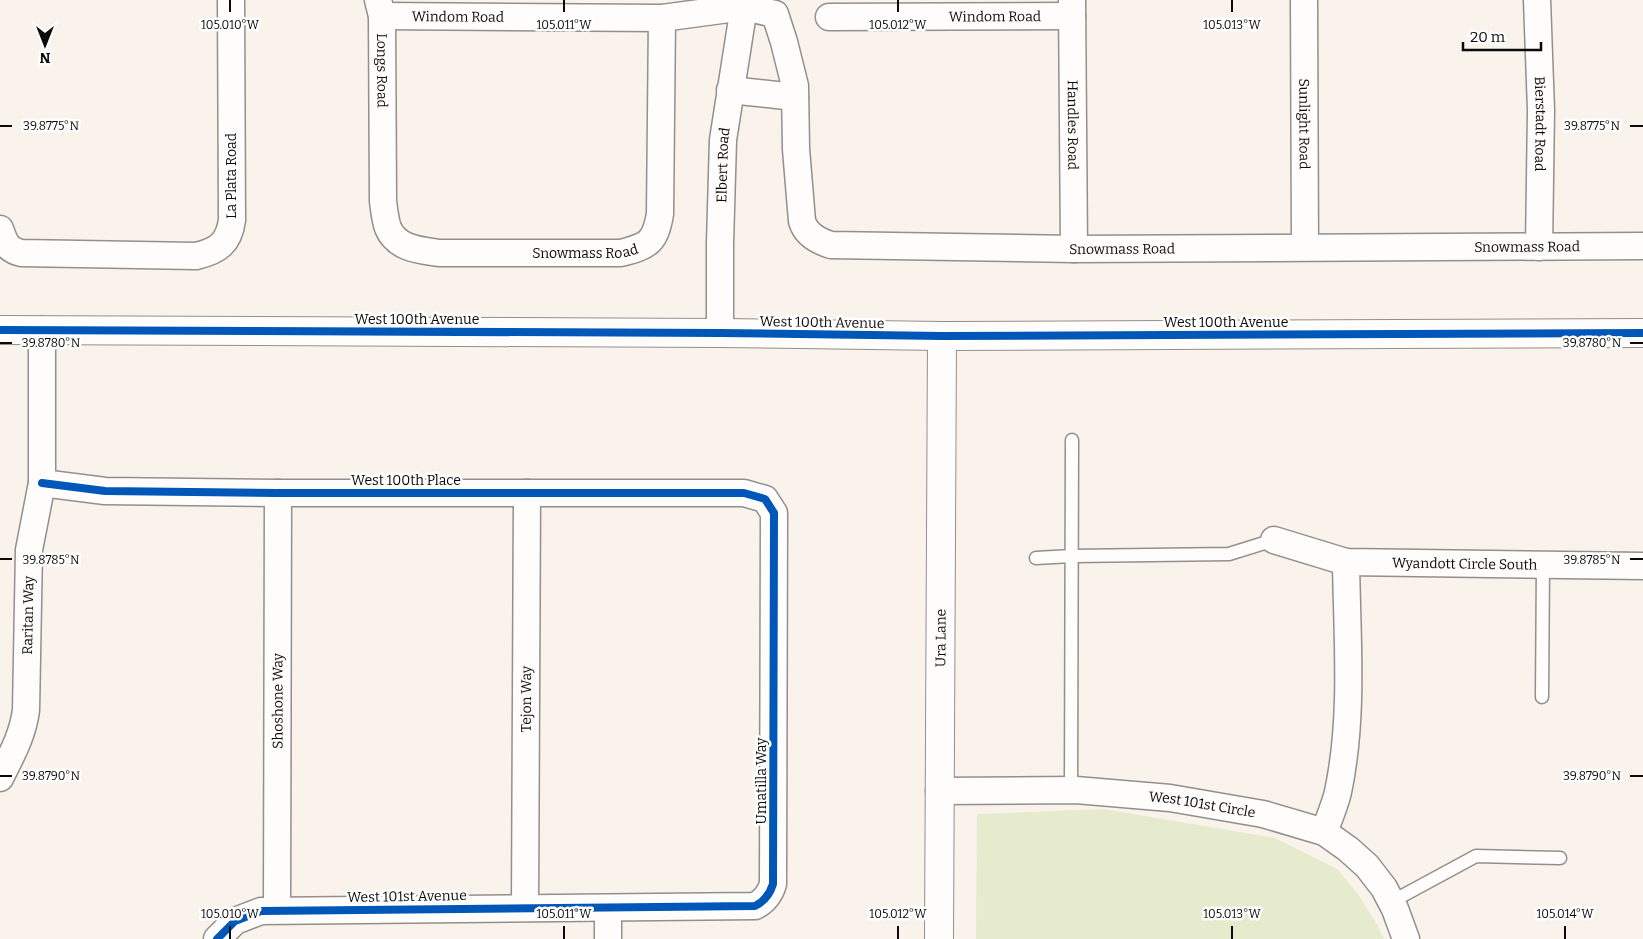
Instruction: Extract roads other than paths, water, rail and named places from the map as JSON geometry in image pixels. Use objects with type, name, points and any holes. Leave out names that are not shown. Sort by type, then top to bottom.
[{"type":"street","name":"La Plata Road","points":[[0,229],[6,244],[12,250],[21,253],[196,256],[210,253],[219,247],[225,241],[230,231],[232,220],[231,0]]},
{"type":"street","name":"Sunlight Road","points":[[1304,0],[1305,247]]},
{"type":"street","name":"Bierstadt Road","points":[[1537,0],[1541,110],[1539,246]]},
{"type":"street","name":"Snowmass Road","points":[[744,3],[775,14],[795,86],[796,149],[802,221],[804,229],[818,240],[832,245],[1074,249],[1643,246]]},
{"type":"street","name":"Windom Road","points":[[380,8],[662,18],[744,3]]},
{"type":"street","name":"Elbert Road","points":[[720,333],[723,140],[744,3]]},
{"type":"street","name":"Longs Road","points":[[380,8],[383,142]]},
{"type":"street","name":"Windom Road","points":[[829,17],[1072,8]]},
{"type":"street","name":"Handles Road","points":[[1072,8],[1074,249]]},
{"type":"street","name":"Snowmass Road","points":[[383,142],[383,201],[388,228],[396,241],[414,249],[439,253],[621,253],[640,248],[650,241],[657,230],[660,214],[662,18]]},
{"type":"street","points":[[730,90],[795,97]]},
{"type":"street","name":"West 100th Avenue","points":[[0,330],[720,333],[942,336],[1643,333]]},
{"type":"street","name":"Raritan Way","points":[[0,778],[19,740],[25,723],[29,550],[42,483],[42,330]]},
{"type":"street","name":"Ura Lane","points":[[939,939],[942,336]]},
{"type":"street","name":"West 100th Place","points":[[42,483],[105,491],[278,493],[744,492],[765,499],[768,503]]},
{"type":"street","name":"Tejon Way","points":[[526,908],[527,492]]},
{"type":"street","name":"Shoshone Way","points":[[277,910],[278,493]]},
{"type":"street","name":"Umatilla Way","points":[[608,908],[755,906],[763,902],[771,892],[774,874],[775,528],[774,513],[768,503]]},
{"type":"street","name":"Wyandott Circle South","points":[[1274,540],[1346,562],[1643,566]]},
{"type":"street","points":[[1324,832],[1337,794],[1346,743],[1348,703],[1346,562]]},
{"type":"street","name":"West 101st Circle","points":[[939,791],[1071,790],[1179,800],[1263,814],[1324,832],[1368,866],[1392,902],[1406,939]]},
{"type":"street","points":[[608,908],[608,939]]},
{"type":"street","name":"West 101st Avenue","points":[[217,939],[235,921],[261,911],[608,908]]},
{"type":"lane","points":[[1071,790],[1072,440]]},
{"type":"lane","points":[[1036,558],[1229,554],[1274,540]]},
{"type":"lane","points":[[1542,697],[1543,564]]},
{"type":"lane","points":[[1392,902],[1476,856],[1560,858]]}]
